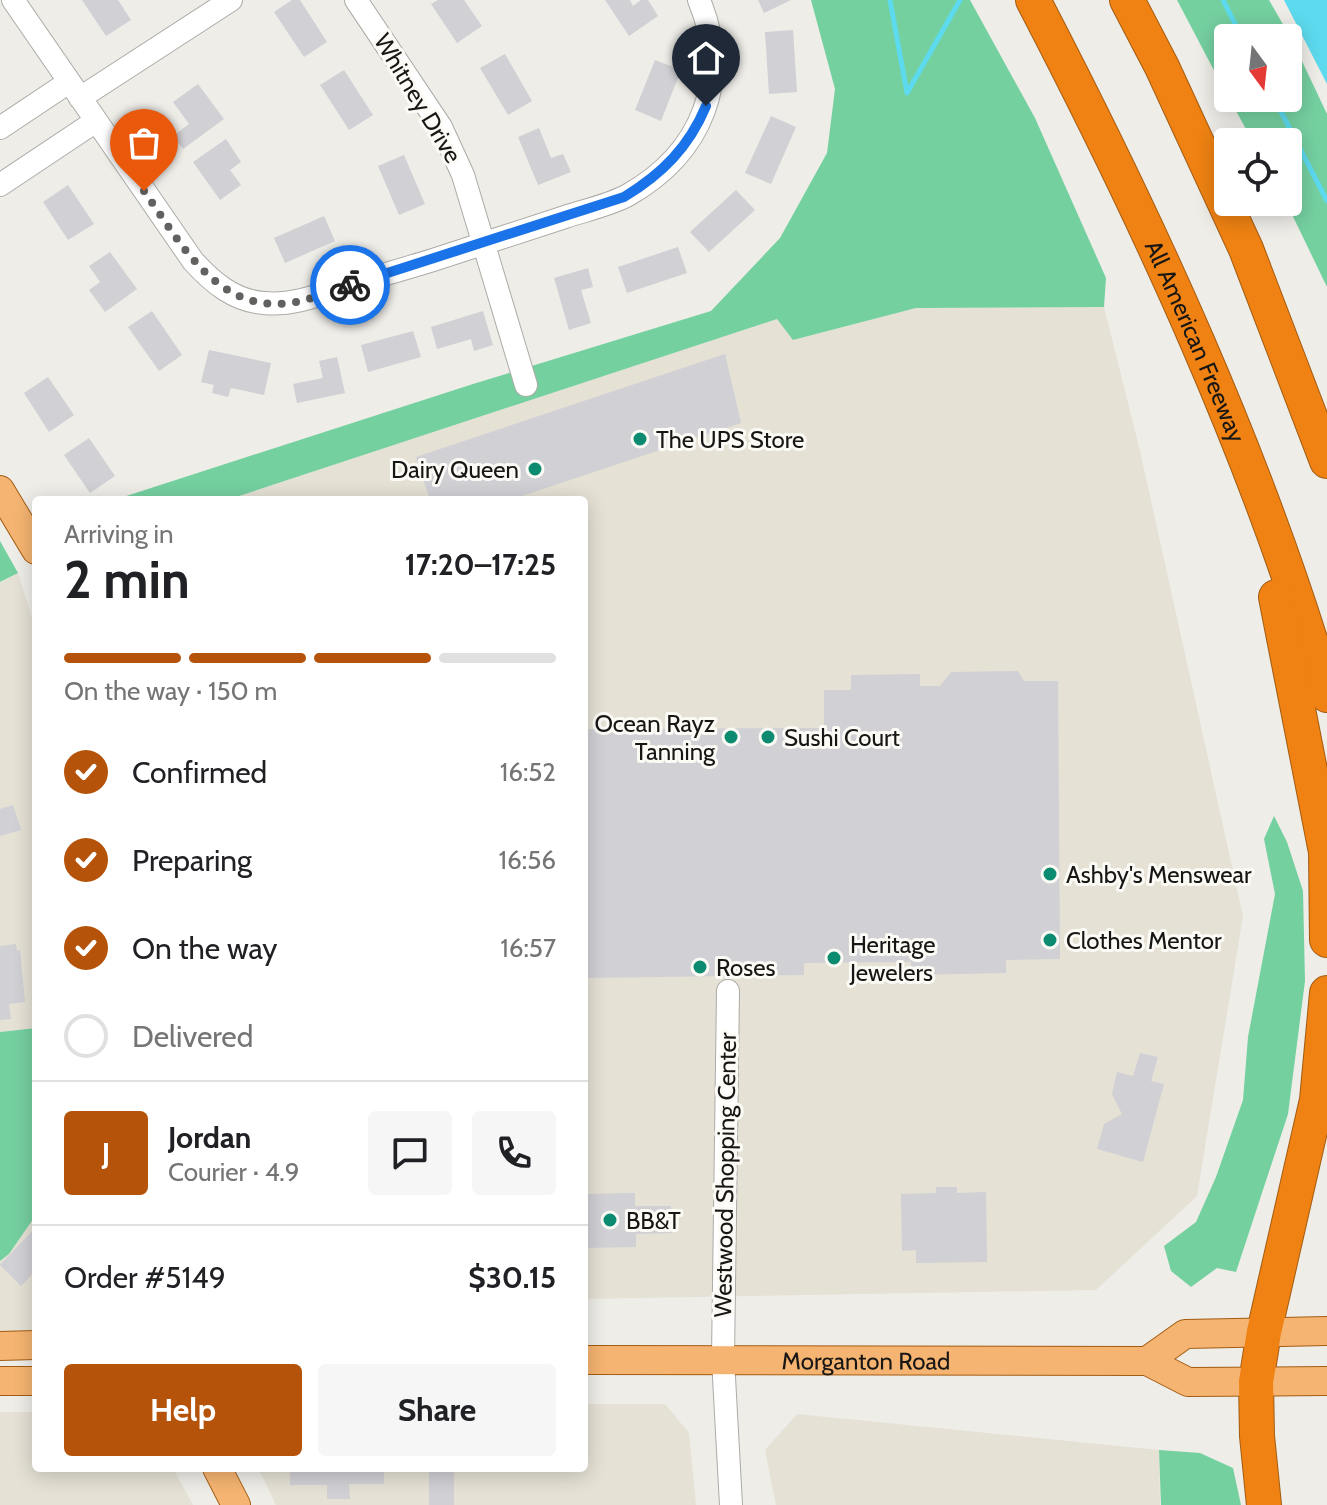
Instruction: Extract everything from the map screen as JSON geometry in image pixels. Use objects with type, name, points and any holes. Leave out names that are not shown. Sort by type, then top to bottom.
[{"type":"highway","name":"All American Freeway","points":[[1033,0],[1079,89],[1249,463],[1327,695]]},
{"type":"highway","points":[[1127,0],[1327,411]]},
{"type":"highway","points":[[1246,249],[1327,461]]},
{"type":"highway","points":[[1249,463],[1326,852],[1327,940]]},
{"type":"highway","points":[[1264,1505],[1257,1436],[1256,1382],[1264,1332],[1317,1100],[1327,993]]},
{"type":"main road","points":[[0,490],[32,543]]},
{"type":"main road","points":[[1147,1361],[1185,1334],[1327,1331]]},
{"type":"main road","points":[[0,1346],[32,1345]]},
{"type":"main road","name":"Morganton Road","points":[[588,1360],[1147,1361],[1188,1382],[1327,1381]]},
{"type":"main road","points":[[0,1381],[32,1381]]},
{"type":"main road","points":[[219,1472],[236,1505]]},
{"type":"street","points":[[13,0],[193,261],[210,279],[241,298],[264,303],[301,300],[484,244],[624,197],[648,183],[683,149],[702,117],[712,82],[714,58],[711,34],[699,0]]},
{"type":"street","points":[[0,128],[74,90],[231,0]]},
{"type":"street","name":"Whitney Drive","points":[[356,0],[441,127],[463,175],[526,385]]},
{"type":"street","points":[[0,185],[96,121]]},
{"type":"street","name":"Westwood Shopping Center","points":[[728,991],[723,1359],[731,1505]]},
{"type":"shaded area","points":[[1104,307],[1140,451],[1243,916],[1197,1196],[1096,1290],[588,1299],[588,496],[239,496],[777,319],[794,340],[916,308]]},
{"type":"shaded area","points":[[18,573],[32,617],[32,1028],[0,1032],[0,583]]},
{"type":"shaded area","points":[[32,1221],[32,1333],[0,1333],[0,1261],[9,1254]]},
{"type":"shaded area","points":[[588,1404],[665,1404],[689,1433],[696,1505],[276,1505],[260,1472],[588,1472]]},
{"type":"shaded area","points":[[0,1412],[32,1412],[32,1472],[175,1472],[193,1505],[0,1505]]},
{"type":"shaded area","points":[[797,1414],[1159,1450],[1160,1505],[776,1505],[765,1450]]},
{"type":"green space","points":[[811,0],[970,0],[1035,118],[1106,278],[1104,307],[916,308],[793,340],[777,319],[239,496],[126,496],[711,311],[780,238],[827,153],[835,89]]},
{"type":"green space","points":[[1177,0],[1269,0],[1283,24],[1214,24],[1214,70]]},
{"type":"green space","points":[[1302,61],[1327,114],[1327,287],[1293,216],[1302,216],[1302,128],[1245,128],[1237,112],[1302,112]]},
{"type":"green space","points":[[0,541],[18,573],[0,582]]},
{"type":"green space","points":[[1274,816],[1287,842],[1303,891],[1305,981],[1288,1114],[1236,1272],[1217,1268],[1191,1287],[1171,1271],[1164,1246],[1196,1222],[1216,1177],[1243,1100],[1248,1037],[1275,894],[1264,839]]},
{"type":"green space","points":[[32,1028],[32,1221],[9,1254],[0,1261],[0,1032]]},
{"type":"green space","points":[[1159,1450],[1200,1453],[1233,1468],[1241,1505],[1161,1505]]},
{"type":"water","points":[[1284,0],[1327,0],[1327,84],[1302,35],[1302,24],[1296,24]]},
{"type":"building","points":[[82,0],[118,0],[131,20],[106,36]]},
{"type":"building","points":[[292,0],[300,0],[327,42],[304,57],[274,12]]},
{"type":"building","points":[[438,0],[464,0],[482,26],[457,43],[431,4]]},
{"type":"building","points":[[605,0],[630,0],[633,6],[641,0],[648,0],[658,16],[629,36]]},
{"type":"building","points":[[758,0],[791,0],[764,13]]},
{"type":"building","points":[[793,30],[797,92],[769,94],[765,32]]},
{"type":"building","points":[[505,54],[532,101],[508,115],[480,68]]},
{"type":"building","points":[[655,60],[681,70],[661,121],[635,110]]},
{"type":"building","points":[[344,70],[373,115],[349,130],[320,85]]},
{"type":"building","points":[[198,84],[224,119],[183,149],[173,136],[189,124],[173,102]]},
{"type":"building","points":[[771,116],[796,127],[771,184],[745,173]]},
{"type":"building","points":[[539,128],[551,158],[563,154],[571,172],[538,185],[518,137]]},
{"type":"building","points":[[226,139],[241,162],[230,170],[241,185],[220,200],[193,162]]},
{"type":"building","points":[[404,155],[425,204],[399,215],[378,166]]},
{"type":"building","points":[[68,185],[94,224],[68,240],[43,202]]},
{"type":"building","points":[[736,190],[755,210],[709,252],[690,232]]},
{"type":"building","points":[[324,216],[335,241],[285,263],[274,238]]},
{"type":"building","points":[[678,247],[687,273],[627,293],[618,267]]},
{"type":"building","points":[[110,252],[137,289],[105,312],[89,290],[100,282],[89,266]]},
{"type":"building","points":[[588,268],[593,287],[581,290],[591,323],[569,330],[554,278]]},
{"type":"building","points":[[152,311],[182,355],[159,371],[128,327]]},
{"type":"building","points":[[483,311],[493,345],[474,351],[471,339],[437,349],[431,327]]},
{"type":"building","points":[[413,331],[421,357],[368,372],[361,345]]},
{"type":"building","points":[[209,350],[271,363],[264,395],[231,388],[228,397],[212,393],[214,385],[201,382]]},
{"type":"building","points":[[725,354],[741,423],[522,496],[429,496],[416,457]]},
{"type":"building","points":[[337,357],[345,393],[297,403],[293,384],[323,378],[319,361]]},
{"type":"building","points":[[48,377],[74,415],[49,432],[24,393]]},
{"type":"building","points":[[89,438],[115,476],[90,493],[64,455]]},
{"type":"building","points":[[1018,671],[1024,681],[1058,681],[1060,959],[1006,960],[1006,973],[911,975],[911,962],[804,963],[804,975],[588,978],[588,729],[824,728],[824,690],[851,690],[851,675],[920,674],[920,686],[940,686],[951,672]]},
{"type":"building","points":[[13,805],[21,830],[0,836],[0,809]]},
{"type":"building","points":[[16,944],[17,951],[20,950],[25,1002],[9,1004],[11,1019],[0,1020],[0,946]]},
{"type":"building","points":[[1140,1053],[1158,1057],[1151,1081],[1164,1084],[1143,1162],[1097,1149],[1104,1124],[1122,1114],[1112,1094],[1117,1072],[1133,1076]]},
{"type":"building","points":[[936,1187],[957,1187],[957,1193],[986,1192],[987,1262],[916,1263],[916,1250],[902,1251],[901,1194],[936,1193]]},
{"type":"building","name":"BB&T","points":[[635,1193],[635,1206],[671,1206],[672,1233],[636,1234],[636,1247],[588,1248],[588,1194]]},
{"type":"building","points":[[32,1231],[32,1274],[21,1286],[0,1265]]},
{"type":"building","points":[[290,1472],[384,1472],[384,1484],[349,1484],[350,1499],[327,1499],[327,1485],[290,1485]]},
{"type":"building","points":[[429,1472],[454,1472],[454,1505],[429,1505]]},
{"type":"waterway","points":[[890,0],[907,93],[960,0]]},
{"type":"waterway","points":[[1223,0],[1235,24]]},
{"type":"waterway","points":[[1281,112],[1327,201]]},
{"type":"way so far","points":[[144,191],[193,261],[210,279],[230,293],[252,301],[289,303],[350,285]]},
{"type":"place","name":"The UPS Store","points":[[640,439]]},
{"type":"place","name":"Dairy Queen","points":[[535,469]]},
{"type":"place","name":"Ocean Rayz Tanning","points":[[731,737]]},
{"type":"place","name":"Sushi Court","points":[[768,737]]},
{"type":"place","name":"Ashby's Menswear","points":[[1050,874]]},
{"type":"place","name":"Clothes Mentor","points":[[1050,940]]},
{"type":"place","name":"Heritage Jewelers","points":[[834,958]]},
{"type":"place","name":"Roses","points":[[700,967]]},
{"type":"place","name":"BB&T","points":[[610,1220]]},
{"type":"route","points":[[350,285],[624,197],[648,183],[683,149],[697,129],[706,106]]}]
